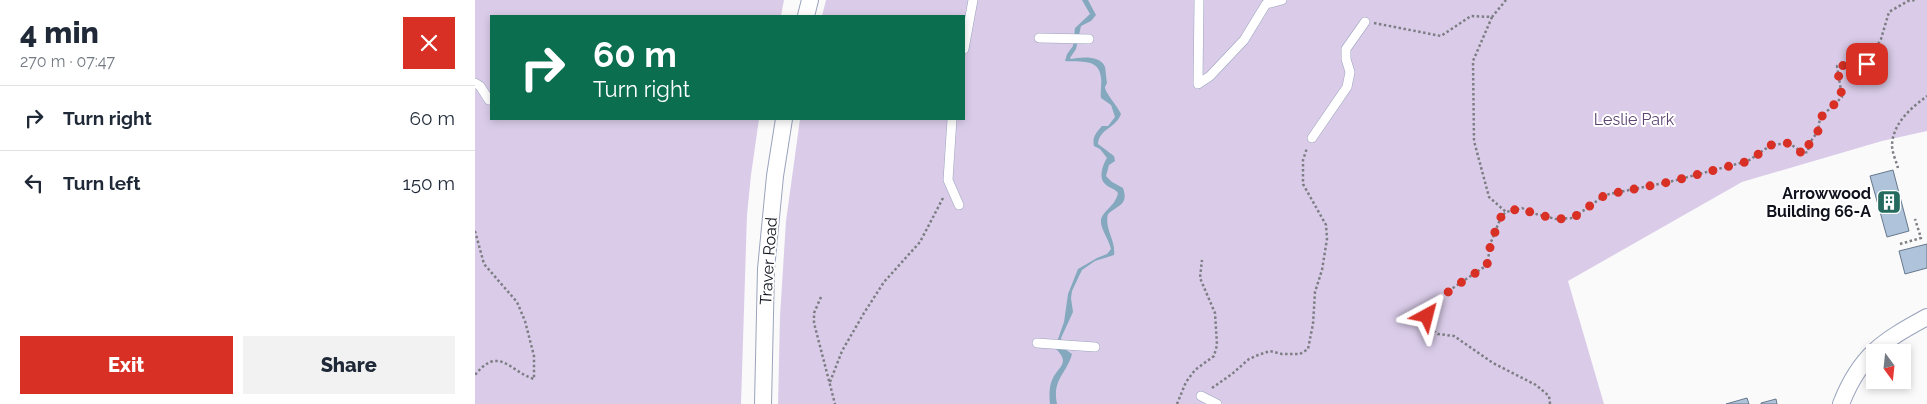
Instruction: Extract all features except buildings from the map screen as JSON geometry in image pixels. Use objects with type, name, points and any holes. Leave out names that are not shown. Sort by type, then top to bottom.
[{"type":"street","points":[[806,15],[810,0]]},
{"type":"street","name":"Traver Road","points":[[763,404],[766,269],[775,176],[784,120]]},
{"type":"street","points":[[1841,404],[1848,386],[1869,355],[1895,334],[1927,317]]},
{"type":"lane","points":[[965,44],[973,0]]},
{"type":"lane","points":[[1199,0],[1198,84],[1210,76],[1244,40],[1266,4],[1282,0]]},
{"type":"lane","points":[[1312,138],[1347,87],[1350,72],[1345,59],[1346,49],[1365,22]]},
{"type":"lane","points":[[1039,38],[1089,40]]},
{"type":"lane","points":[[475,84],[480,86],[489,100]]},
{"type":"lane","points":[[952,120],[948,167],[949,185],[959,205]]},
{"type":"lane","points":[[1037,343],[1095,347]]},
{"type":"lane","points":[[1201,396],[1217,404]]},
{"type":"path","points":[[1506,0],[1492,17],[1473,61],[1475,141],[1489,197],[1506,212]]},
{"type":"path","points":[[1550,404],[1549,396],[1536,385],[1493,363],[1454,336],[1438,334],[1425,324],[1432,306],[1447,292],[1487,265],[1491,242],[1501,217],[1506,212],[1522,208],[1532,213],[1556,219],[1573,218],[1605,195],[1669,182],[1749,161],[1771,145],[1789,143],[1803,154],[1808,152],[1809,144],[1818,131],[1820,118],[1842,97],[1837,66],[1867,64],[1881,39],[1889,12],[1908,1],[1915,0]]},
{"type":"path","points":[[1365,22],[1441,36],[1471,16],[1492,17]]},
{"type":"path","points":[[1898,168],[1892,146],[1896,128],[1909,110],[1927,96]]},
{"type":"path","points":[[1201,396],[1233,374],[1249,358],[1271,351],[1282,354],[1301,354],[1308,349],[1315,311],[1315,292],[1322,270],[1327,239],[1326,225],[1303,184],[1303,160],[1312,138]]},
{"type":"path","points":[[830,382],[842,351],[884,282],[921,242],[949,185]]},
{"type":"path","points":[[1901,244],[1921,238],[1915,219]]},
{"type":"path","points":[[475,231],[483,264],[517,302],[531,340],[535,369],[534,379],[503,361],[493,361],[481,367],[475,375]]},
{"type":"path","points":[[1177,404],[1186,382],[1195,370],[1214,356],[1217,345],[1215,313],[1201,278],[1202,260]]},
{"type":"path","points":[[821,297],[814,318],[835,404]]},
{"type":"green space","points":[[475,0],[784,0],[781,15],[490,15],[490,120],[759,120],[747,215],[741,404],[475,404]]},
{"type":"green space","name":"Leslie Park","points":[[826,0],[1927,0],[1927,131],[1882,141],[1742,182],[1568,281],[1604,404],[778,404],[780,316],[786,221],[800,120],[965,120],[965,15],[822,15]]},
{"type":"water","points":[[1082,0],[1088,0],[1096,15],[1091,21],[1081,26],[1076,49],[1070,58],[1085,57],[1099,60],[1105,67],[1106,90],[1121,114],[1119,119],[1101,135],[1098,144],[1114,156],[1115,161],[1109,165],[1106,176],[1123,188],[1125,198],[1121,204],[1108,214],[1107,219],[1114,255],[1095,261],[1082,270],[1072,291],[1073,312],[1061,338],[1062,347],[1072,354],[1056,389],[1057,404],[1050,404],[1051,382],[1063,363],[1060,353],[1056,349],[1064,322],[1068,294],[1078,269],[1107,254],[1111,249],[1101,219],[1114,202],[1118,193],[1103,181],[1102,171],[1107,158],[1100,149],[1094,146],[1096,133],[1102,126],[1108,126],[1115,117],[1111,105],[1101,98],[1099,71],[1097,67],[1088,62],[1065,61],[1067,54],[1073,46],[1075,28],[1090,14]]},
{"type":"place","name":"Arrowwood Building 66-A","points":[[1889,202]]},
{"type":"route","points":[[1427,316],[1432,306],[1447,292],[1487,265],[1491,242],[1501,217],[1506,212],[1522,208],[1532,213],[1556,219],[1573,218],[1605,195],[1669,182],[1749,161],[1771,145],[1789,143],[1803,154],[1808,152],[1809,144],[1818,131],[1820,118],[1842,97],[1837,66],[1867,64]]}]
